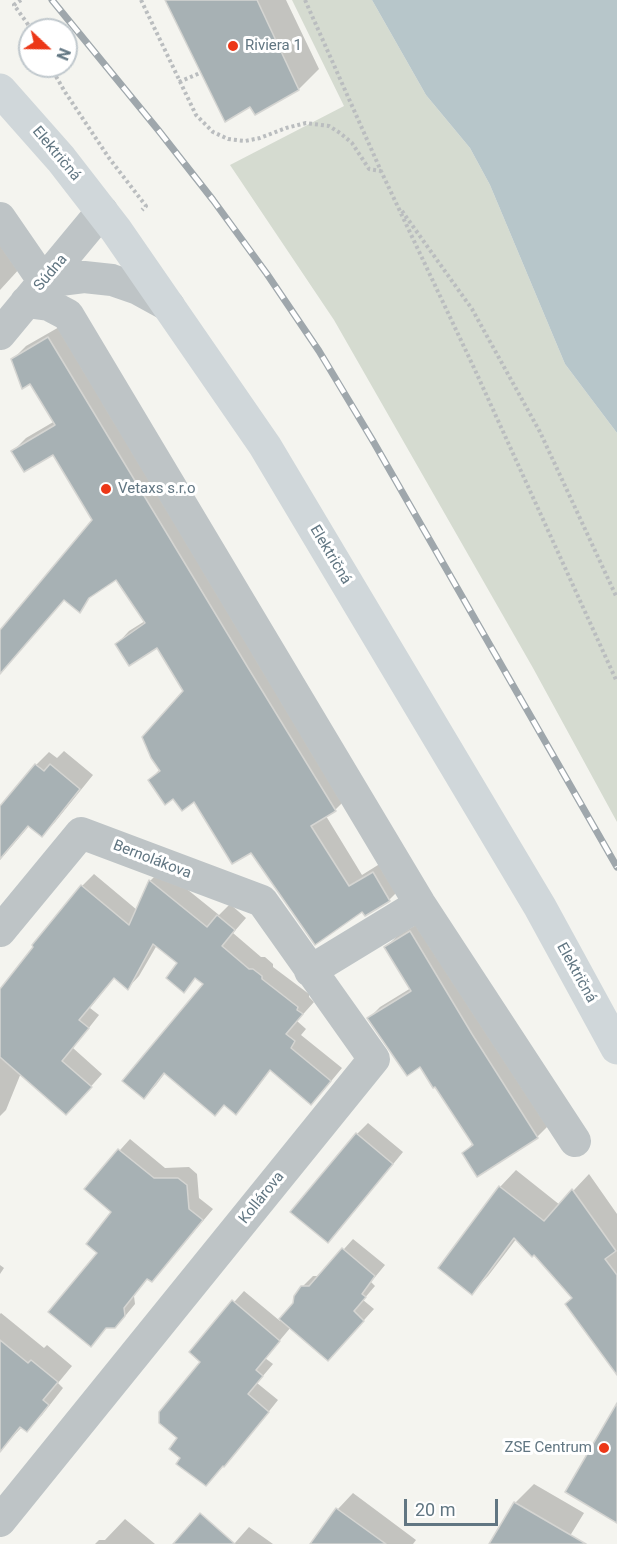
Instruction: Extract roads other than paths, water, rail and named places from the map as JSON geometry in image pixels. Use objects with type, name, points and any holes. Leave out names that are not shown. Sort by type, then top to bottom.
[{"type":"main road","name":"Električná","points":[[0,90],[62,159],[102,211],[265,446],[523,879],[617,1047]]},
{"type":"street","name":"Súdna","points":[[0,334],[102,211]]},
{"type":"street","points":[[0,218],[35,292],[49,305],[68,315],[420,904],[575,1141]]},
{"type":"street","points":[[35,292],[84,277],[112,280],[138,289],[169,306]]},
{"type":"street","name":"Bernolákova","points":[[0,931],[81,833],[262,901],[310,971]]},
{"type":"street","points":[[310,971],[420,904]]},
{"type":"street","name":"Kollárova","points":[[0,1521],[374,1059],[310,971]]},
{"type":"railway","points":[[52,0],[213,200],[319,351],[617,867]]},
{"type":"place","name":"Riviera 1","points":[[233,46]]},
{"type":"place","name":"Vetaxs s.r.o","points":[[106,489]]},
{"type":"place","name":"ZSE Centrum","points":[[604,1448]]}]
